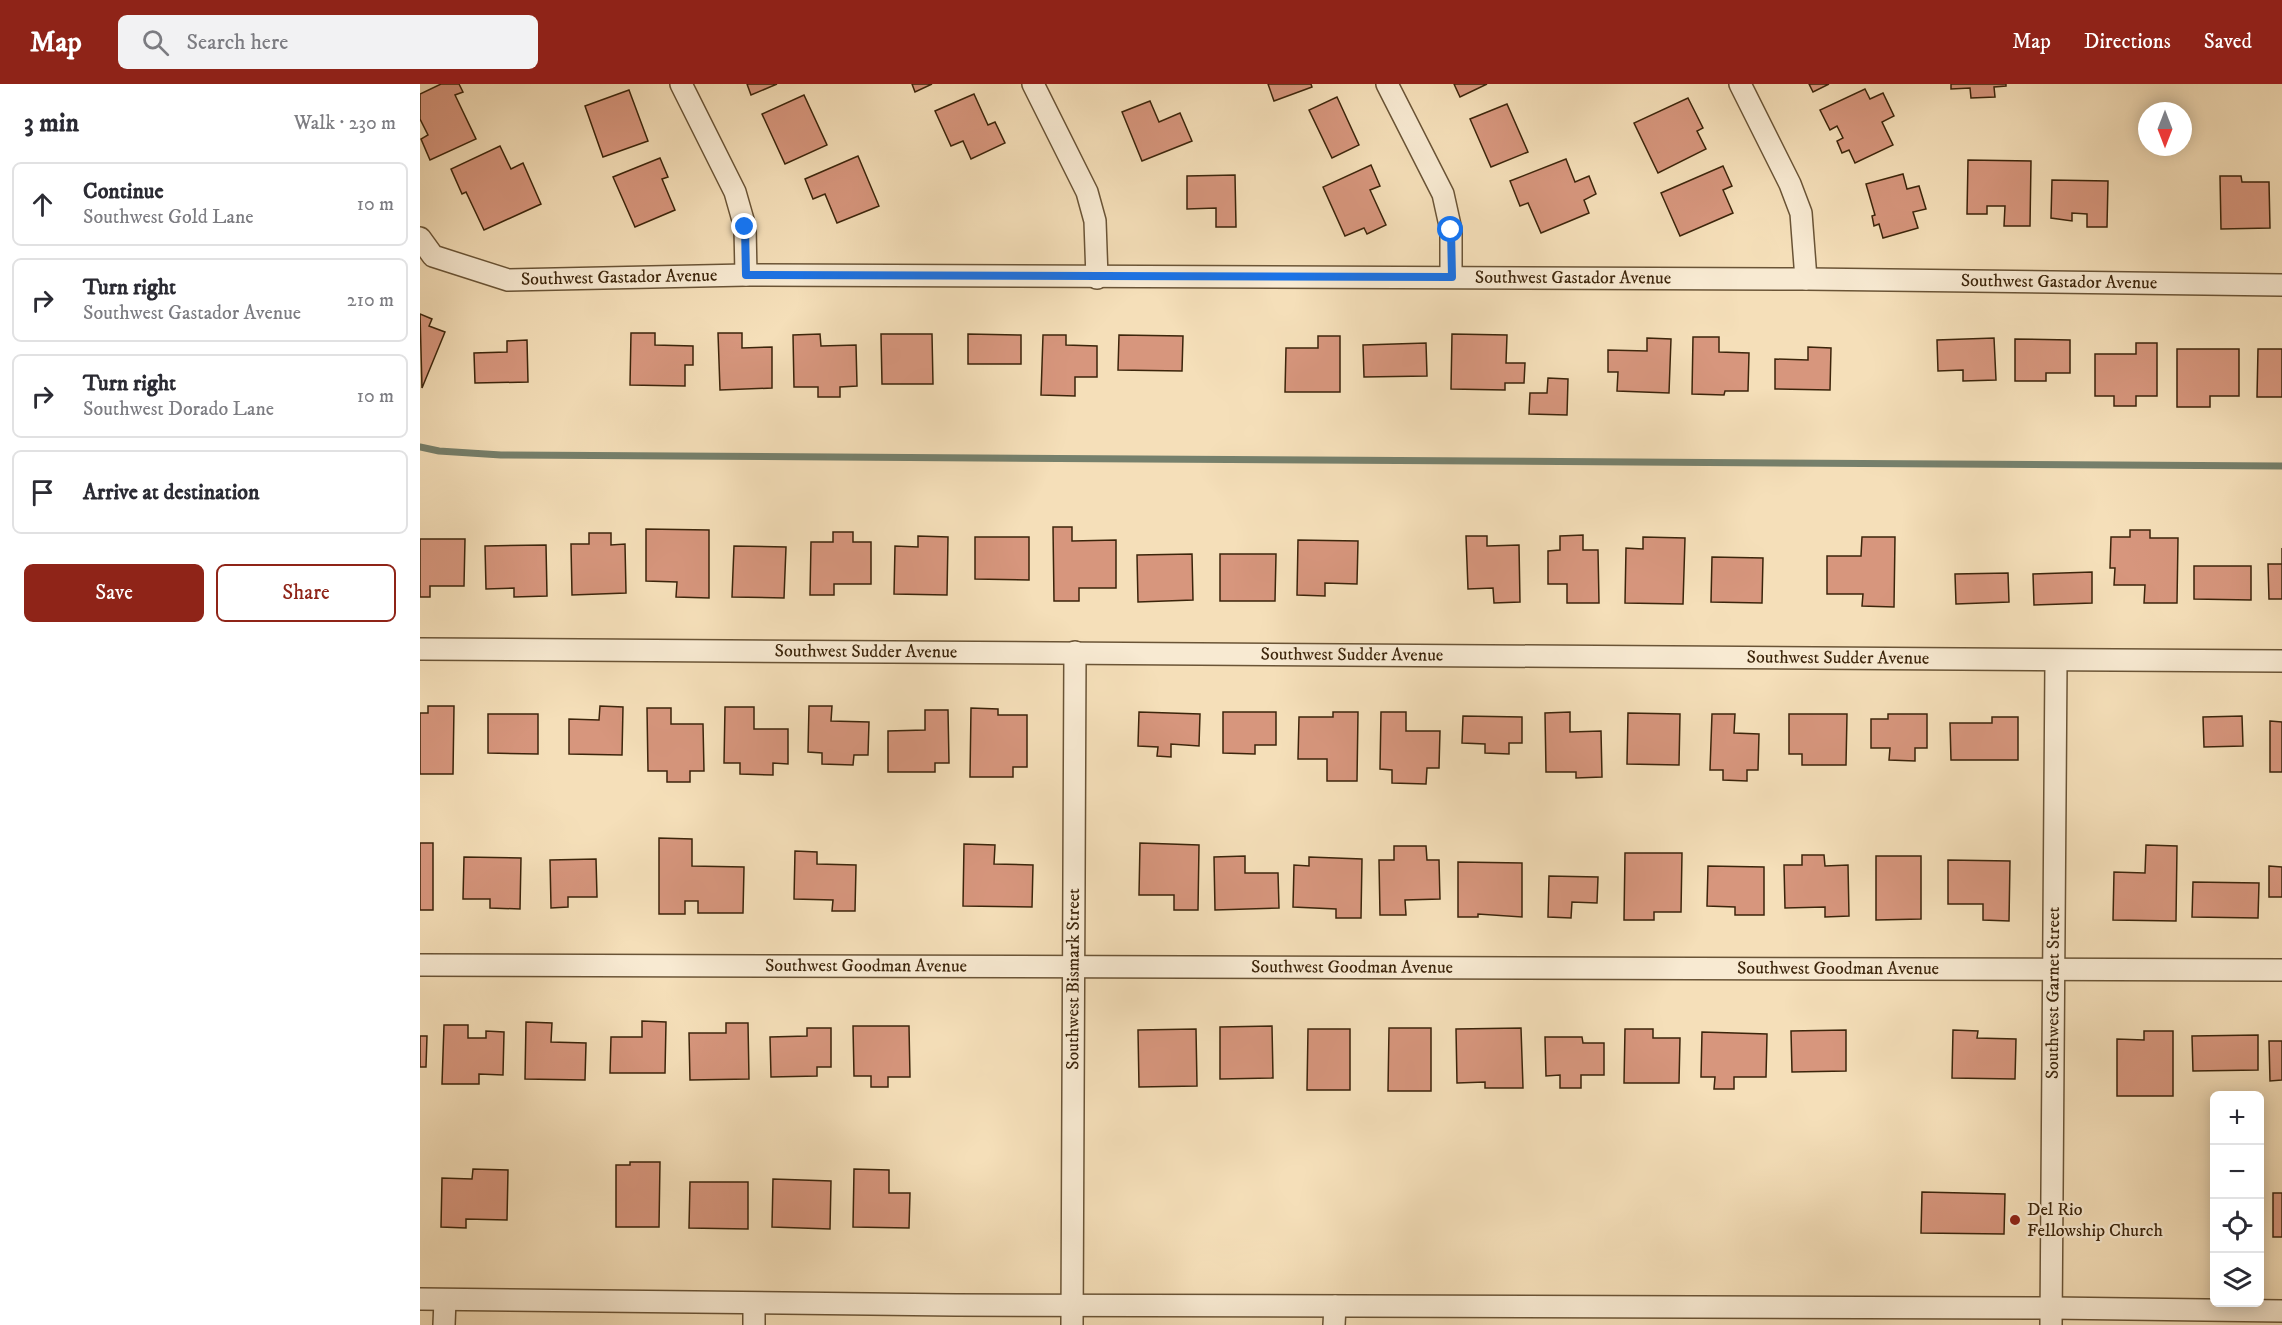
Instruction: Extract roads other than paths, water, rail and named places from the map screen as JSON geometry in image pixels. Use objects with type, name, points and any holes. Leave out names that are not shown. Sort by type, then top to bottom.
[{"type":"street","points":[[681,84],[735,192],[745,227],[746,275]]},
{"type":"street","points":[[1033,84],[1087,192],[1095,221],[1096,278]]},
{"type":"street","points":[[1387,84],[1443,194],[1451,230],[1452,277]]},
{"type":"street","points":[[1740,84],[1790,184],[1801,213],[1806,279]]},
{"type":"street","name":"Southwest Gastador Avenue","points":[[420,238],[434,256],[508,280],[746,275],[1806,279],[2282,285]]},
{"type":"street","name":"Southwest Sudder Avenue","points":[[420,649],[2282,661]]},
{"type":"street","name":"Southwest Bismark Street","points":[[1072,1315],[1075,652]]},
{"type":"street","name":"Southwest Garnet Street","points":[[2051,1316],[2056,661]]},
{"type":"street","name":"Southwest Goodman Avenue","points":[[420,965],[1075,969],[2052,968],[2282,970]]},
{"type":"street","points":[[420,1299],[754,1314],[2051,1316],[2282,1311]]},
{"type":"street","points":[[444,1325],[445,1300]]},
{"type":"waterway","points":[[420,447],[439,451],[501,455],[2282,466]]},
{"type":"place","name":"Del Rio Fellowship Church","points":[[2015,1220]]}]
